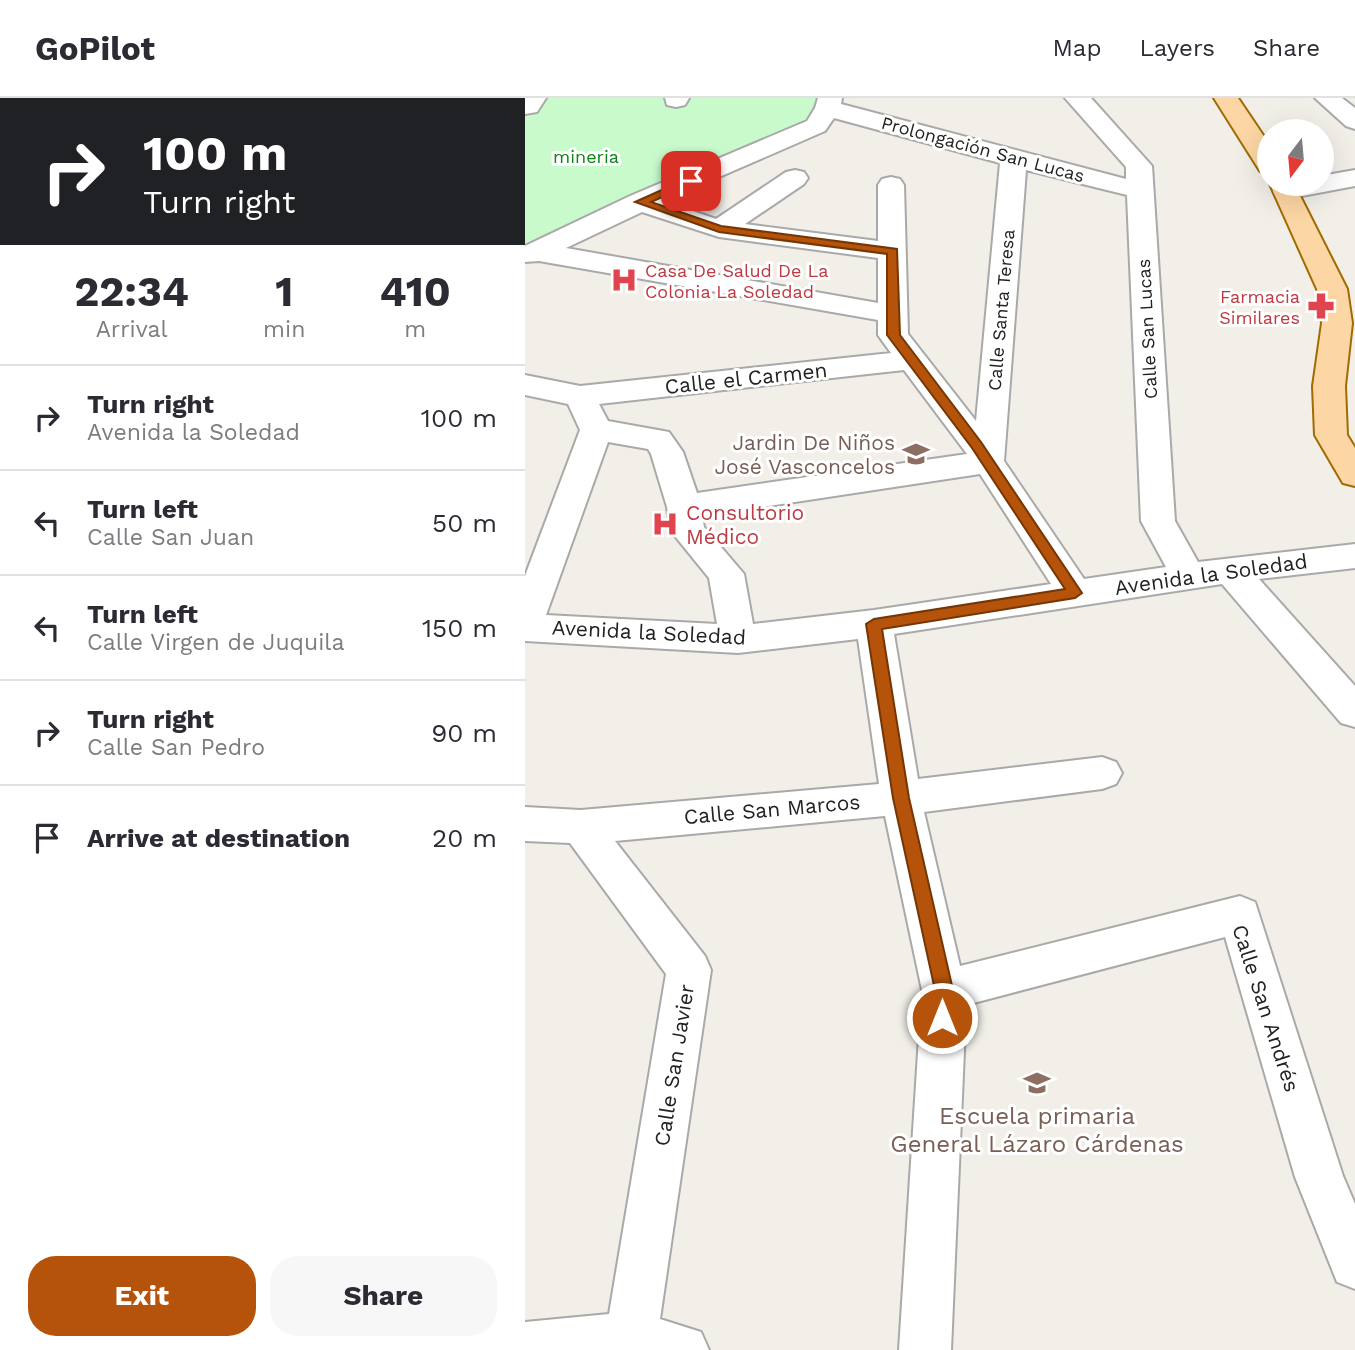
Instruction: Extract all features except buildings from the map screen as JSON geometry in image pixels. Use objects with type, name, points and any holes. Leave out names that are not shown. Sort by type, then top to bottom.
[{"type":"main road","points":[[1226,98],[1257,146]]},
{"type":"main road","points":[[1287,196],[1346,321],[1329,386],[1331,435],[1355,475]]},
{"type":"street","name":"Calle San Lucas","points":[[1077,98],[1139,166],[1138,190],[1158,521],[1188,576]]},
{"type":"street","points":[[1327,98],[1355,121]]},
{"type":"street","name":"Prolongación San Lucas","points":[[829,103],[1014,159],[1138,190]]},
{"type":"street","points":[[530,255],[640,202],[816,126],[829,103]]},
{"type":"street","name":"Calle Santa Teresa","points":[[988,461],[1014,159]]},
{"type":"street","points":[[719,229],[795,178]]},
{"type":"street","points":[[1334,181],[1355,178]]},
{"type":"street","points":[[891,185],[893,335],[988,461],[1075,593]]},
{"type":"street","points":[[640,202],[719,229],[893,251]]},
{"type":"street","points":[[530,255],[615,264],[892,314]]},
{"type":"street","name":"Calle el Carmen","points":[[525,385],[580,396],[912,360]]},
{"type":"street","points":[[525,625],[596,430],[580,396]]},
{"type":"street","points":[[596,430],[658,440],[667,452],[684,507],[687,530],[726,574],[738,639]]},
{"type":"street","points":[[684,507],[988,461]]},
{"type":"street","name":"Avenida la Soledad","points":[[525,625],[738,639],[874,624],[1230,570],[1355,556]]},
{"type":"street","points":[[1230,570],[1355,712]]},
{"type":"street","points":[[874,624],[901,798],[944,990],[925,1350]]},
{"type":"street","name":"Calle San Marcos","points":[[525,824],[581,827],[901,798],[1102,773]]},
{"type":"street","name":"Calle San Javier","points":[[581,827],[689,970],[603,1344]]},
{"type":"street","name":"Calle San Andrés","points":[[944,990],[1240,915],[1319,1177],[1355,1264]]},
{"type":"street","points":[[525,1348],[603,1344],[683,1350]]},
{"type":"green space","name":"mineria","points":[[525,98],[818,98],[812,125],[525,243]]},
{"type":"place","name":"Casa De Salud De La Colonia La Soledad","points":[[624,280]]},
{"type":"place","name":"Farmacia Similares","points":[[1321,306]]},
{"type":"place","name":"Jardin De Niños José Vasconcelos","points":[[916,454]]},
{"type":"place","name":"Consultorio Médico","points":[[665,524]]},
{"type":"place","name":"Escuela primaria General Lázaro Cárdenas","points":[[1037,1083]]},
{"type":"route","points":[[691,181],[640,202],[719,229],[893,251],[893,335],[977,445],[1075,593],[874,624],[901,798],[944,990],[942,1018]]}]
